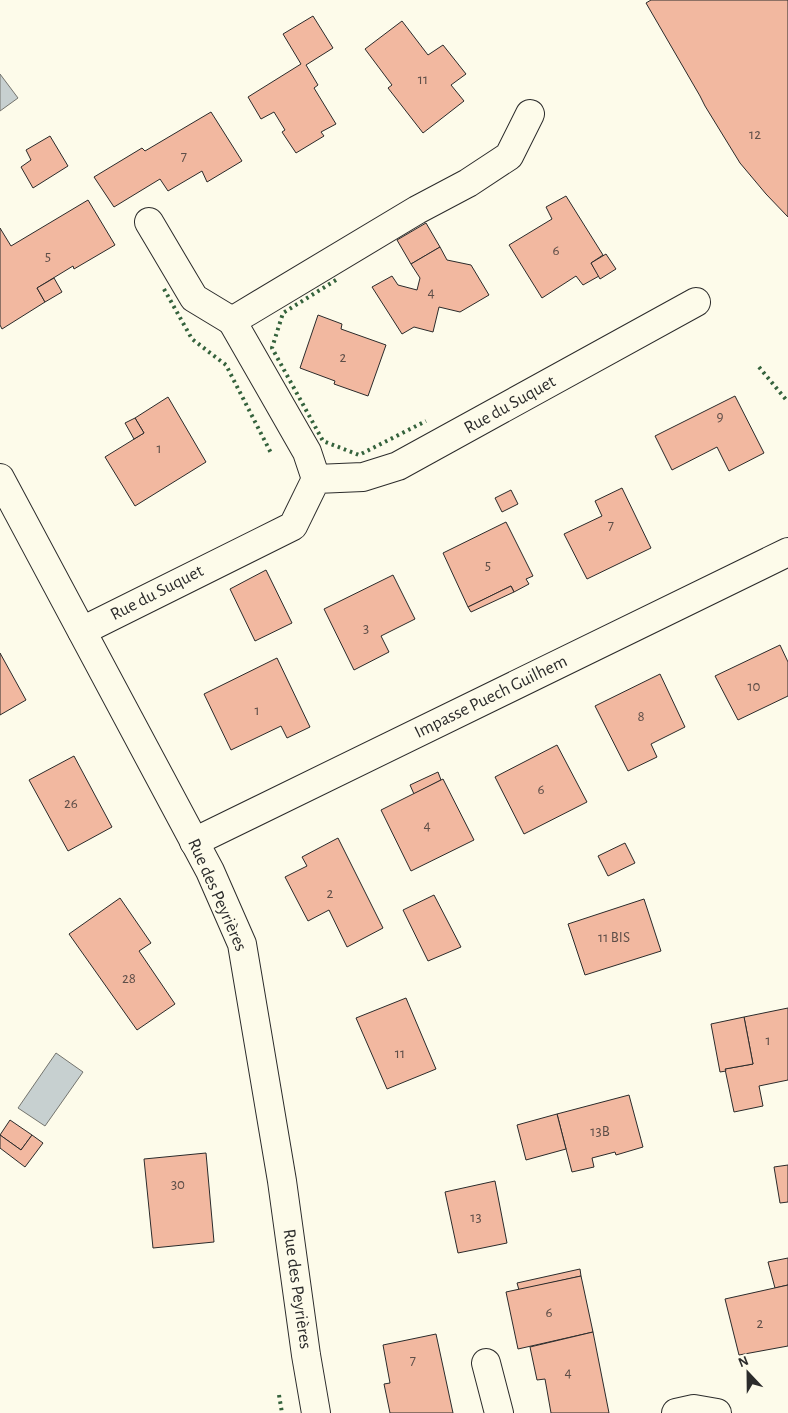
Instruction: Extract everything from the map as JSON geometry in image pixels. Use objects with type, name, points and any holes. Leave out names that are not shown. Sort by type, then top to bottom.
[{"type":"street","points":[[232,322],[417,210],[468,183],[509,156],[530,114]]},
{"type":"street","points":[[149,222],[194,298],[232,322],[307,452],[316,479]]},
{"type":"street","name":"Rue du Suquet","points":[[82,631],[293,526],[316,479],[363,477],[398,466],[696,302]]},
{"type":"street","name":"Rue des Peyrières","points":[[0,478],[210,871],[242,944],[282,1182],[306,1356],[316,1413]]},
{"type":"street","name":"Impasse Puech Guilhem","points":[[194,842],[788,552]]},
{"type":"street","points":[[486,1363],[499,1413]]},
{"type":"street","points":[[676,1413],[694,1409],[717,1413]]},
{"type":"shaded area","points":[[0,74],[18,98],[0,111]]},
{"type":"shaded area","points":[[56,1053],[83,1072],[45,1126],[18,1108]]},
{"type":"building","points":[[651,0],[788,0],[788,217],[740,163],[646,3]]},
{"type":"building","points":[[313,16],[333,48],[306,65],[318,85],[314,88],[336,124],[321,132],[324,136],[296,153],[282,132],[285,130],[274,112],[261,119],[248,97],[301,64],[283,34]]},
{"type":"building","points":[[402,21],[428,55],[443,45],[466,74],[451,85],[464,101],[423,133],[388,88],[392,85],[365,49]]},
{"type":"building","points":[[211,112],[242,161],[207,182],[202,171],[168,191],[160,179],[114,207],[94,177],[142,148],[145,151]]},
{"type":"building","points":[[50,136],[68,166],[33,188],[21,167],[31,160],[26,150]]},
{"type":"building","points":[[566,196],[603,255],[591,263],[599,276],[583,285],[576,276],[542,298],[509,245],[552,219],[546,207]]},
{"type":"building","points":[[88,200],[115,245],[74,269],[73,266],[37,288],[45,302],[2,329],[0,325],[0,228],[11,246]]},
{"type":"building","points":[[426,223],[440,247],[411,264],[397,240]]},
{"type":"building","points":[[440,247],[447,260],[471,265],[489,295],[460,312],[439,307],[433,332],[414,327],[402,334],[372,287],[392,276],[398,285],[417,290],[420,278],[411,264]]},
{"type":"building","points":[[606,254],[616,269],[600,279],[591,263]]},
{"type":"building","points":[[54,278],[62,292],[45,302],[37,288]]},
{"type":"building","points":[[318,315],[342,324],[341,329],[386,345],[368,396],[334,384],[335,381],[300,368]]},
{"type":"building","points":[[735,396],[764,453],[729,471],[717,447],[672,470],[655,436]]},
{"type":"building","points":[[168,397],[206,462],[135,506],[105,457],[144,433],[135,418]]},
{"type":"building","points":[[135,418],[144,433],[134,439],[125,423]]},
{"type":"building","points":[[622,488],[651,548],[587,579],[564,534],[602,516],[595,501]]},
{"type":"building","points":[[511,490],[518,504],[502,512],[495,498]]},
{"type":"building","points":[[506,522],[533,576],[526,579],[529,584],[514,592],[511,586],[468,607],[443,553]]},
{"type":"building","points":[[266,570],[292,623],[255,641],[230,589]]},
{"type":"building","points":[[393,575],[415,619],[381,636],[389,652],[354,670],[324,609]]},
{"type":"building","points":[[511,586],[514,592],[471,612],[468,607]]},
{"type":"building","points":[[780,645],[788,662],[788,696],[738,720],[715,676]]},
{"type":"building","points":[[0,653],[26,700],[0,715]]},
{"type":"building","points":[[277,658],[310,727],[287,738],[281,726],[231,750],[204,694]]},
{"type":"building","points":[[660,674],[685,727],[651,744],[657,757],[628,771],[595,706]]},
{"type":"building","points":[[557,745],[587,802],[524,834],[495,777]]},
{"type":"building","points":[[74,756],[112,827],[68,851],[29,780]]},
{"type":"building","points":[[438,772],[441,780],[414,794],[410,785]]},
{"type":"building","points":[[443,779],[474,840],[411,871],[381,810]]},
{"type":"building","points":[[338,838],[383,928],[347,947],[329,910],[308,921],[285,877],[307,866],[302,857]]},
{"type":"building","points":[[625,843],[635,863],[608,876],[598,856]]},
{"type":"building","points":[[434,895],[461,947],[428,961],[403,910]]},
{"type":"building","points":[[120,898],[151,943],[139,951],[175,1004],[137,1030],[69,934]]},
{"type":"building","points":[[644,899],[661,951],[585,975],[568,924]]},
{"type":"building","points":[[406,998],[436,1069],[387,1089],[356,1018]]},
{"type":"building","points":[[788,1008],[788,1080],[759,1086],[763,1106],[734,1112],[725,1069],[753,1064],[744,1017]]},
{"type":"building","points":[[744,1017],[753,1064],[725,1069],[726,1071],[720,1072],[711,1024]]},
{"type":"building","points":[[629,1095],[643,1147],[616,1155],[615,1152],[592,1158],[594,1167],[572,1172],[557,1114]]},
{"type":"building","points":[[557,1114],[566,1149],[526,1160],[517,1125]]},
{"type":"building","points":[[10,1120],[32,1135],[21,1150],[0,1135]]},
{"type":"building","points":[[0,1135],[21,1150],[32,1135],[43,1143],[25,1167],[0,1148]]},
{"type":"building","points":[[206,1153],[214,1242],[153,1248],[144,1159]]},
{"type":"building","points":[[788,1165],[788,1202],[780,1203],[774,1167]]},
{"type":"building","points":[[495,1181],[507,1243],[458,1253],[445,1192]]},
{"type":"building","points":[[788,1258],[788,1285],[775,1288],[768,1262]]},
{"type":"building","points":[[580,1269],[581,1276],[519,1290],[517,1283]]},
{"type":"building","points":[[581,1276],[593,1332],[518,1349],[506,1292]]},
{"type":"building","points":[[788,1285],[788,1346],[739,1355],[725,1299]]},
{"type":"building","points":[[593,1332],[609,1413],[551,1413],[545,1379],[537,1380],[530,1347]]},
{"type":"building","points":[[436,1334],[453,1413],[390,1413],[384,1384],[390,1383],[383,1345]]},
{"type":"hedge","points":[[336,280],[283,313],[272,348],[323,441],[359,455],[426,421]]},
{"type":"hedge","points":[[164,289],[192,339],[226,365],[272,455]]},
{"type":"hedge","points":[[759,367],[788,402]]},
{"type":"hedge","points":[[279,1395],[282,1413]]}]
